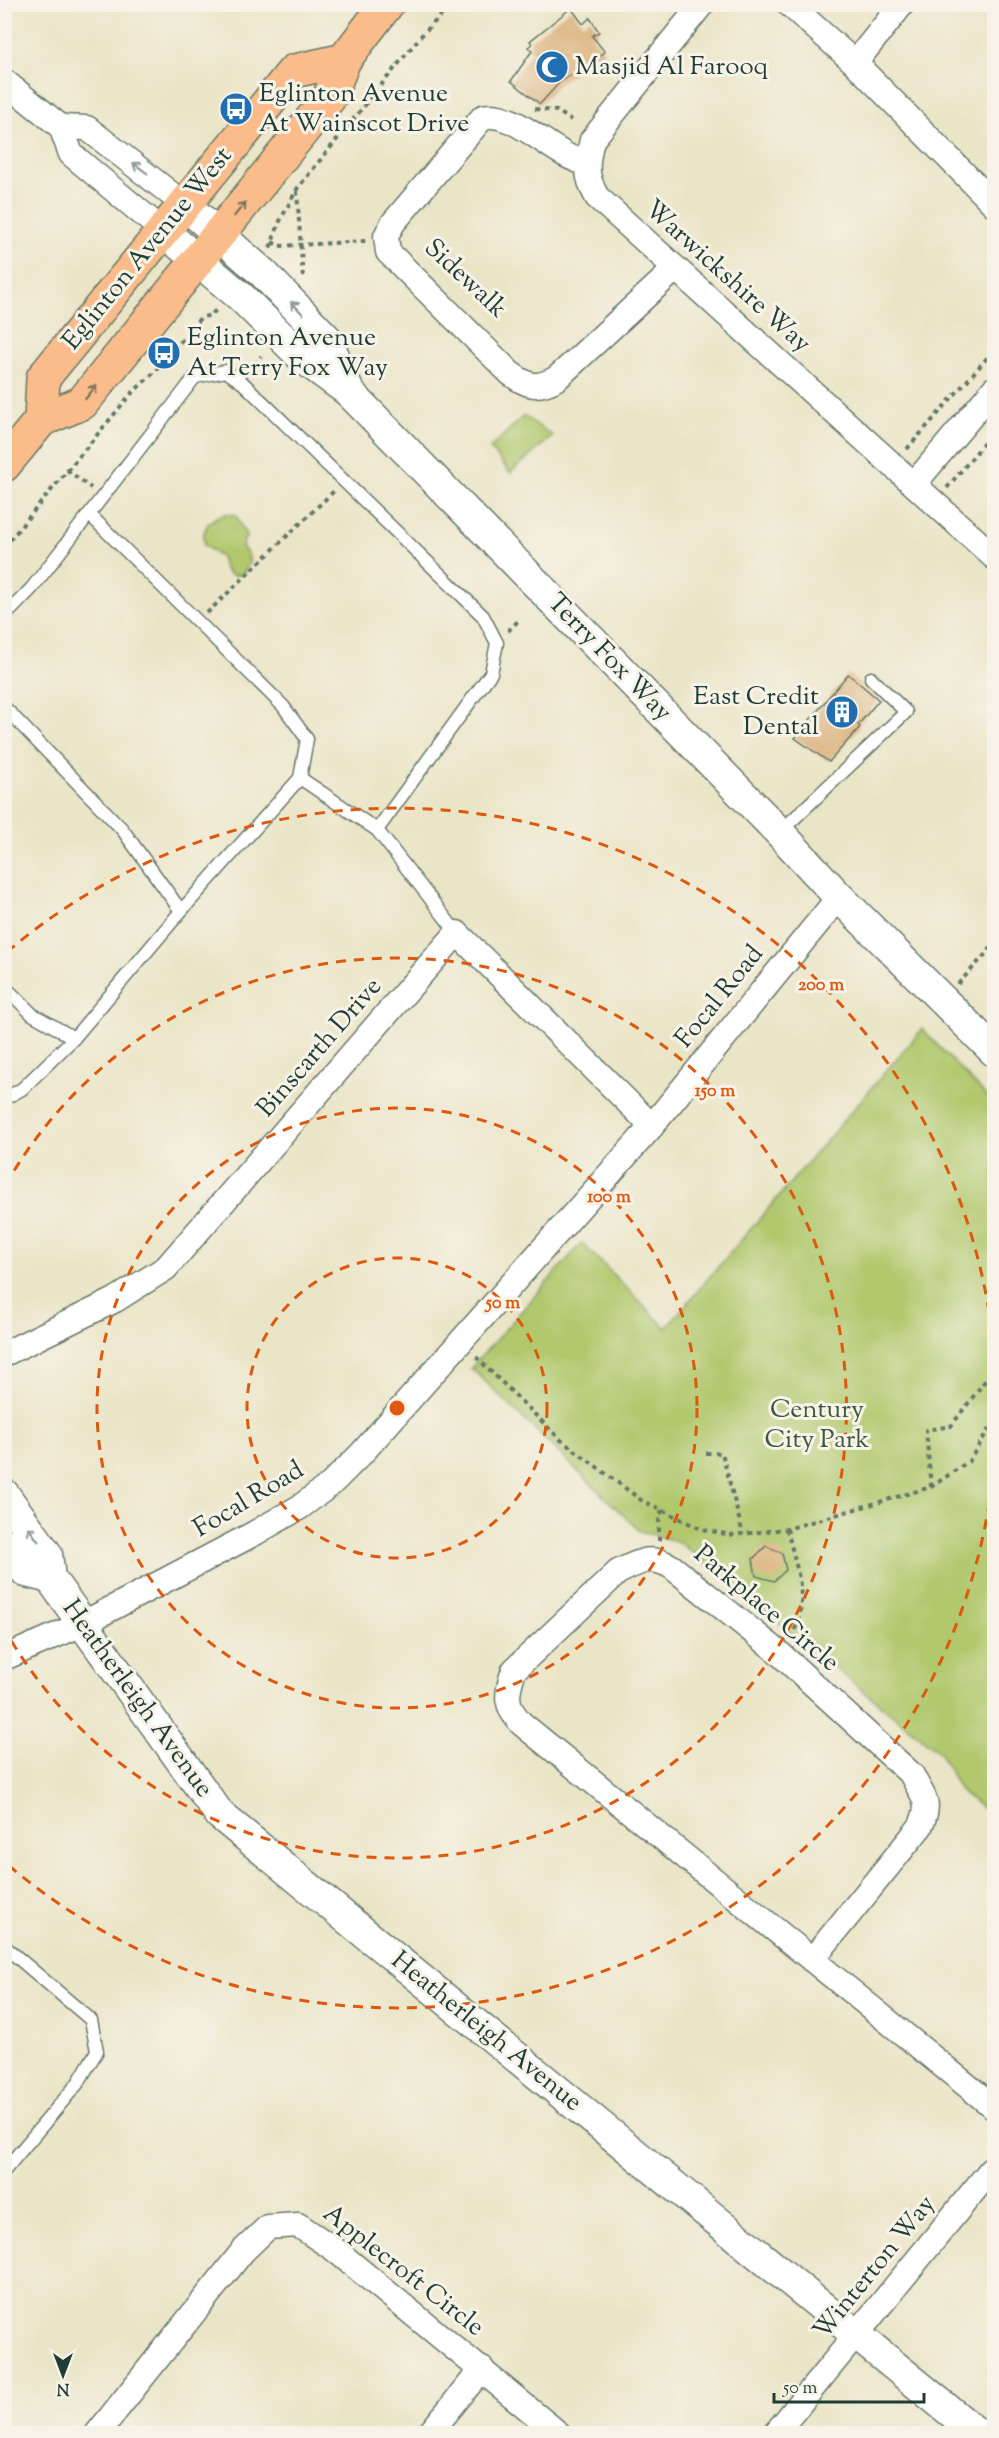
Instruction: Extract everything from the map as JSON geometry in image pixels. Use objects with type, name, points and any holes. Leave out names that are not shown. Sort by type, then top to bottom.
[{"type":"main road","name":"Eglinton Avenue West","points":[[4,465],[41,420],[82,403],[329,98],[344,60],[387,4]]},
{"type":"main road","name":"Eglinton Avenue West","points":[[41,420],[43,378],[294,71],[344,60]]},
{"type":"street","points":[[675,269],[557,378],[544,386],[534,387],[510,373],[388,252],[386,236],[393,223],[483,117],[504,118],[549,146],[586,163],[592,140],[702,4]]},
{"type":"street","points":[[789,4],[855,63],[994,204]]},
{"type":"street","points":[[855,63],[902,4]]},
{"type":"street","points":[[4,81],[62,127],[71,154],[164,231]]},
{"type":"street","points":[[62,127],[87,128],[184,205]]},
{"type":"street","name":"Warwickshire Way","points":[[586,163],[589,182],[597,197],[994,556]]},
{"type":"street","name":"Terry Fox Way","points":[[184,205],[264,274],[327,339],[349,392]]},
{"type":"street","name":"Terry Fox Way","points":[[164,231],[242,298],[304,359],[349,392],[779,832],[839,897],[994,1051]]},
{"type":"street","points":[[914,484],[994,389]]},
{"type":"street","name":"Focal Road","points":[[4,1659],[82,1624],[300,1507],[331,1484],[361,1454],[652,1126],[839,897]]},
{"type":"street","points":[[457,933],[652,1126]]},
{"type":"street","name":"Binscarth Drive","points":[[4,1354],[115,1300],[166,1268],[457,933]]},
{"type":"street","name":"Heatherleigh Avenue","points":[[4,1494],[47,1554],[50,1578],[220,1815],[978,2433]]},
{"type":"street","name":"Heatherleigh Avenue","points":[[4,1543],[26,1572],[50,1578]]},
{"type":"street","name":"Parkplace Circle","points":[[812,1960],[920,1827],[926,1815],[926,1800],[912,1775],[777,1651],[672,1567],[660,1560],[650,1559],[618,1572],[514,1670],[508,1688],[510,1712],[812,1960],[994,2108]]},
{"type":"street","name":"Winterton Way","points":[[775,2433],[858,2336],[994,2166]]},
{"type":"street","name":"Applecroft Circle","points":[[97,2433],[243,2251],[268,2227],[298,2224],[334,2249],[559,2433]]},
{"type":"street","name":"Applecroft Circle","points":[[429,2433],[482,2369]]},
{"type":"lane","points":[[4,617],[32,588],[195,377],[225,371],[243,383],[483,616],[497,643],[491,673],[377,830]]},
{"type":"lane","points":[[4,1099],[22,1089],[74,1038],[181,911],[300,778],[307,739],[283,706],[90,515]]},
{"type":"lane","points":[[779,832],[906,712],[871,678]]},
{"type":"lane","points":[[4,707],[122,829],[181,911]]},
{"type":"lane","points":[[300,778],[377,830],[457,933]]},
{"type":"lane","points":[[4,986],[32,1014],[74,1038]]},
{"type":"lane","points":[[4,1946],[91,2020],[97,2050],[78,2083],[4,2171]]},
{"type":"path","points":[[268,254],[297,189],[420,37],[452,4]]},
{"type":"path","points":[[534,109],[557,111],[571,120]]},
{"type":"path","points":[[297,189],[303,280]]},
{"type":"path","points":[[272,242],[279,246],[368,241]]},
{"type":"path","points":[[4,547],[67,470],[200,318],[212,315]]},
{"type":"path","points":[[892,465],[994,350]]},
{"type":"path","points":[[934,503],[994,431]]},
{"type":"path","points":[[67,470],[91,489]]},
{"type":"path","points":[[198,621],[344,481]]},
{"type":"path","points":[[508,632],[518,621]]},
{"type":"path","points":[[943,1000],[994,945]]},
{"type":"path","points":[[460,1342],[561,1440],[641,1500],[701,1529],[731,1535],[787,1529],[931,1487],[969,1461],[994,1421]]},
{"type":"path","points":[[931,1487],[926,1430],[951,1426],[988,1377],[994,1380]]},
{"type":"path","points":[[706,1454],[722,1454],[743,1534]]},
{"type":"path","points":[[660,1560],[659,1518],[662,1510]]},
{"type":"path","points":[[777,1651],[792,1634],[801,1609],[800,1589],[787,1529]]},
{"type":"green space","points":[[524,416],[553,436],[510,473],[490,448]]},
{"type":"green space","points":[[221,515],[236,515],[246,536],[242,547],[248,554],[249,565],[240,575],[232,575],[226,571],[222,558],[204,545],[204,533],[208,524]]},
{"type":"green space","name":"Century City Park","points":[[922,1029],[994,1104],[994,1817],[960,1791],[940,1753],[679,1542],[640,1531],[471,1368],[582,1243],[666,1328]]},
{"type":"building","name":"Masjid Al Farooq","points":[[571,8],[583,24],[590,18],[599,32],[592,36],[605,52],[559,83],[540,104],[511,81],[532,51],[528,47],[532,44],[530,41]]},
{"type":"building","name":"East Credit Dental","points":[[848,674],[879,700],[858,725],[860,727],[829,762],[795,738]]},
{"type":"building","points":[[766,1546],[782,1553],[786,1570],[774,1581],[756,1576],[753,1559]]},
{"type":"place","name":"Masjid Al Farooq","points":[[552,67]]},
{"type":"place","name":"Eglinton Avenue At Wainscot Drive","points":[[236,109]]},
{"type":"place","name":"Eglinton Avenue At Terry Fox Way","points":[[164,353]]},
{"type":"place","name":"East Credit Dental","points":[[842,712]]}]
